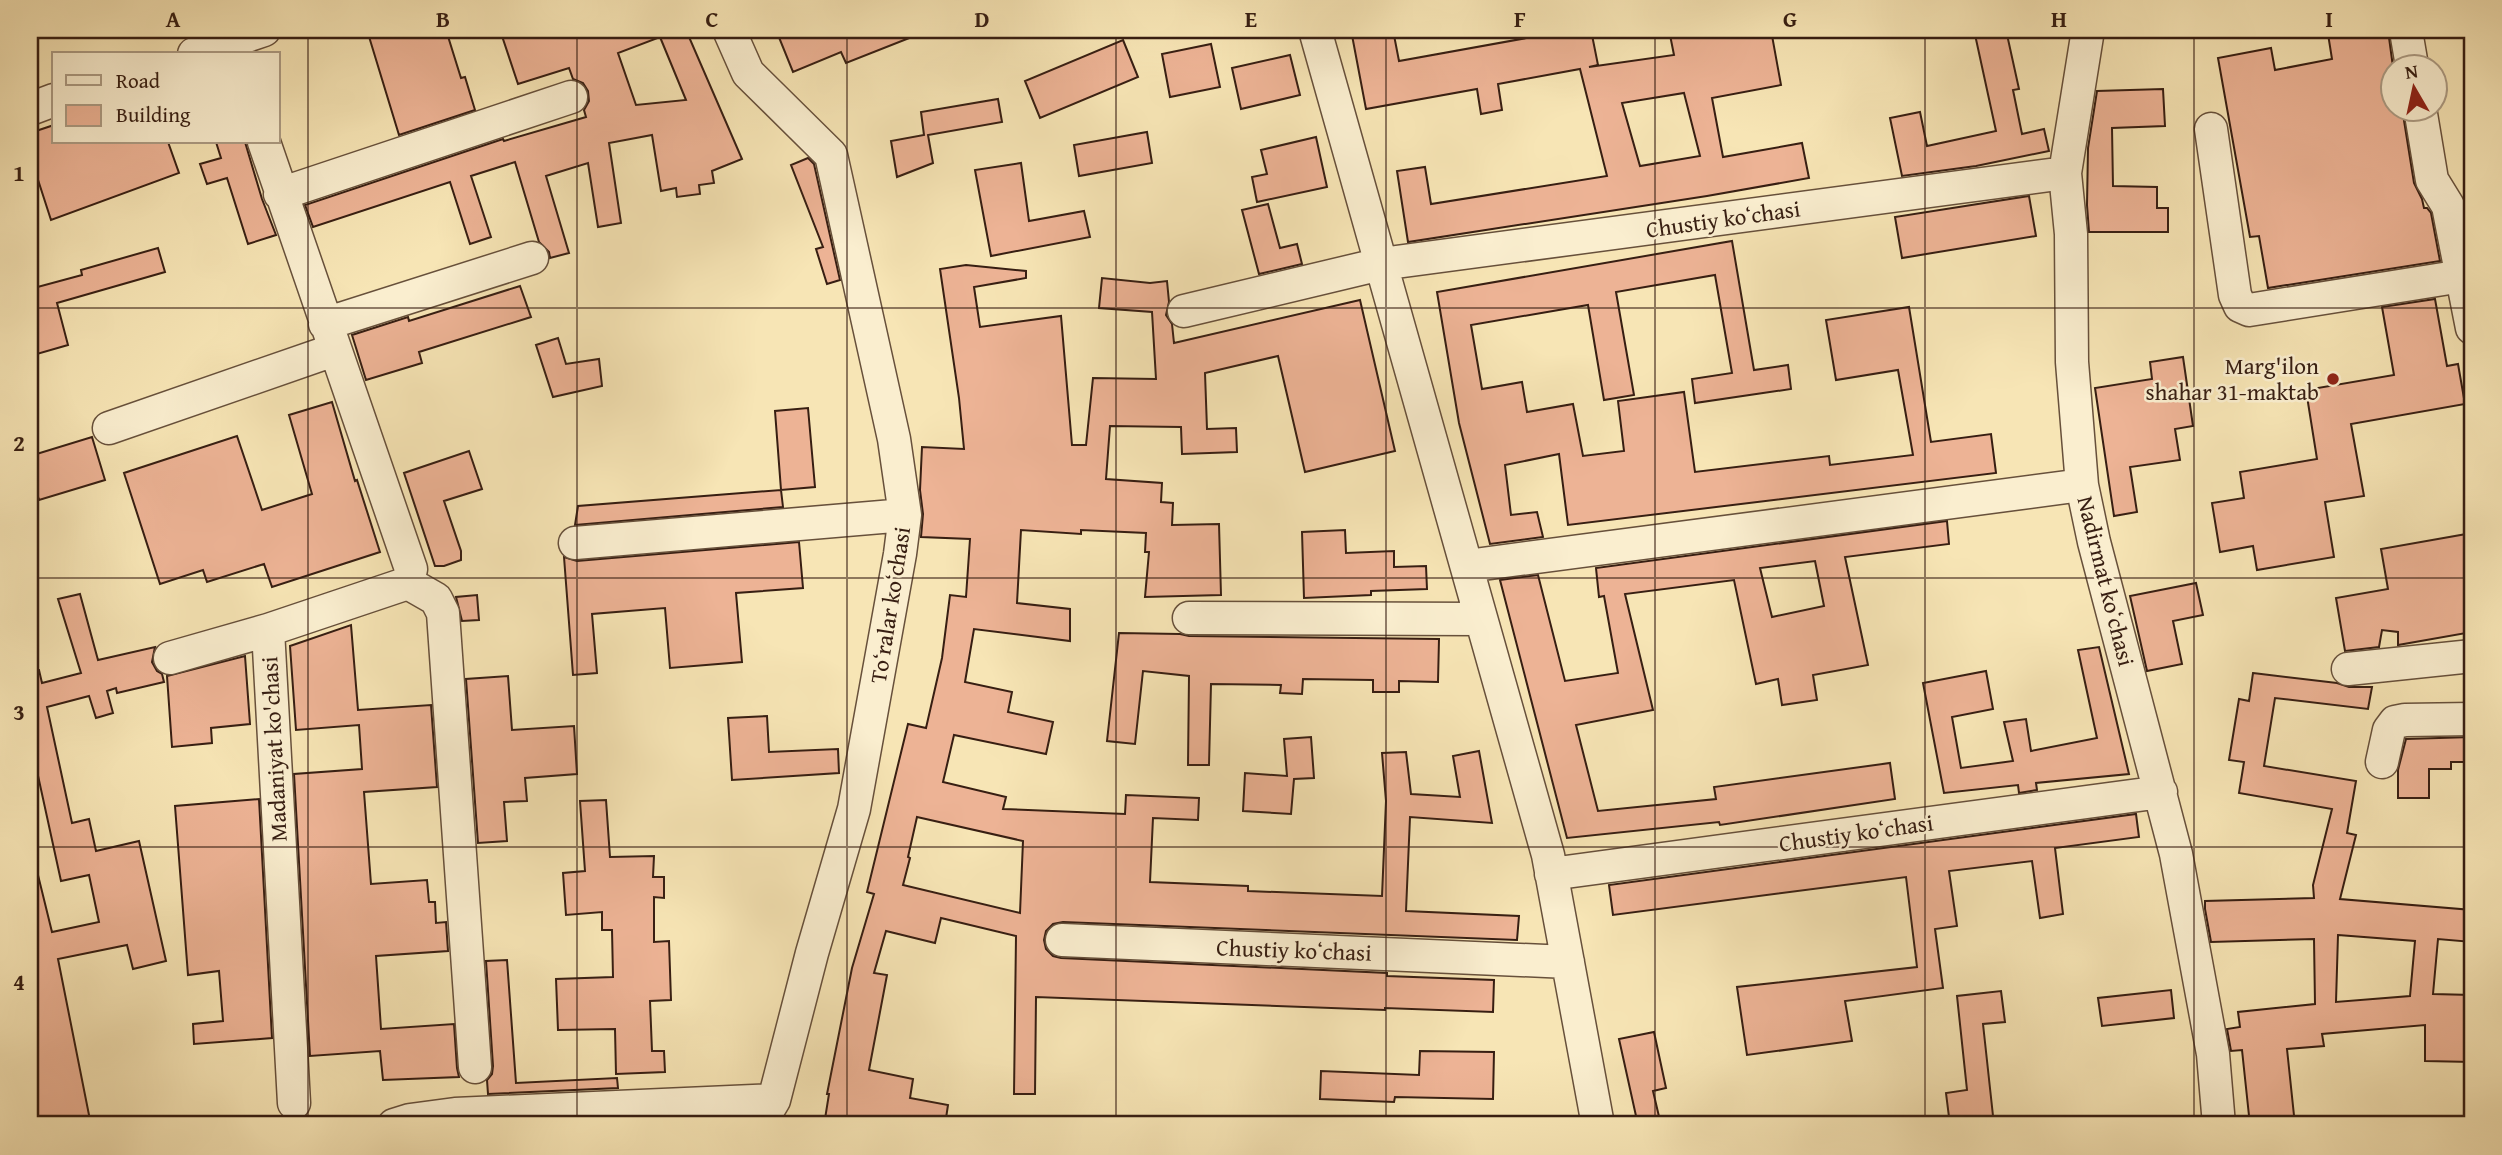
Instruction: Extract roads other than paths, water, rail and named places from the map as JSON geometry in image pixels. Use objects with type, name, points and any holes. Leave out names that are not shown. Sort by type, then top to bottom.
[{"type":"street","points":[[207,52],[234,48],[264,30]]},
{"type":"street","name":"Toʻralar koʻchasi","points":[[729,30],[748,73],[831,155],[894,439],[905,515],[854,809],[766,1112]]},
{"type":"street","points":[[1315,30],[1548,855],[1598,1125]]},
{"type":"street","name":"Nadirmat koʻchasi","points":[[2088,30],[2065,173],[2071,234],[2072,362],[2082,485],[2094,542],[2176,854],[2213,1054],[2219,1125]]},
{"type":"street","points":[[2406,31],[2410,52]]},
{"type":"street","points":[[280,194],[571,97]]},
{"type":"street","points":[[30,108],[52,101]]},
{"type":"street","points":[[2422,122],[2432,180],[2448,206],[2472,324]]},
{"type":"street","points":[[2211,130],[2235,295],[2240,306],[2249,310],[2462,276]]},
{"type":"street","points":[[265,144],[411,569],[408,583],[436,599],[443,613],[475,1067]]},
{"type":"street","name":"Chustiy koʻchasi","points":[[1184,311],[1381,264],[2065,173]]},
{"type":"street","points":[[109,428],[532,257]]},
{"type":"street","points":[[1466,566],[2082,485]]},
{"type":"street","points":[[575,543],[905,515]]},
{"type":"street","name":"Madaniyat ko'chasi","points":[[294,1103],[268,630],[408,583]]},
{"type":"street","points":[[1189,618],[1481,619]]},
{"type":"street","points":[[170,658],[268,630]]},
{"type":"street","points":[[2348,669],[2472,656]]},
{"type":"street","points":[[2382,762],[2389,730],[2395,722],[2472,719]]},
{"type":"street","name":"Chustiy koʻchasi","points":[[1552,874],[2161,792]]},
{"type":"street","name":"Chustiy koʻchasi","points":[[1062,940],[1568,961]]},
{"type":"street","points":[[394,1125],[455,1114],[766,1112]]},
{"type":"place","name":"Marg'ilon shahar 31-maktab","points":[[2333,379]]}]
